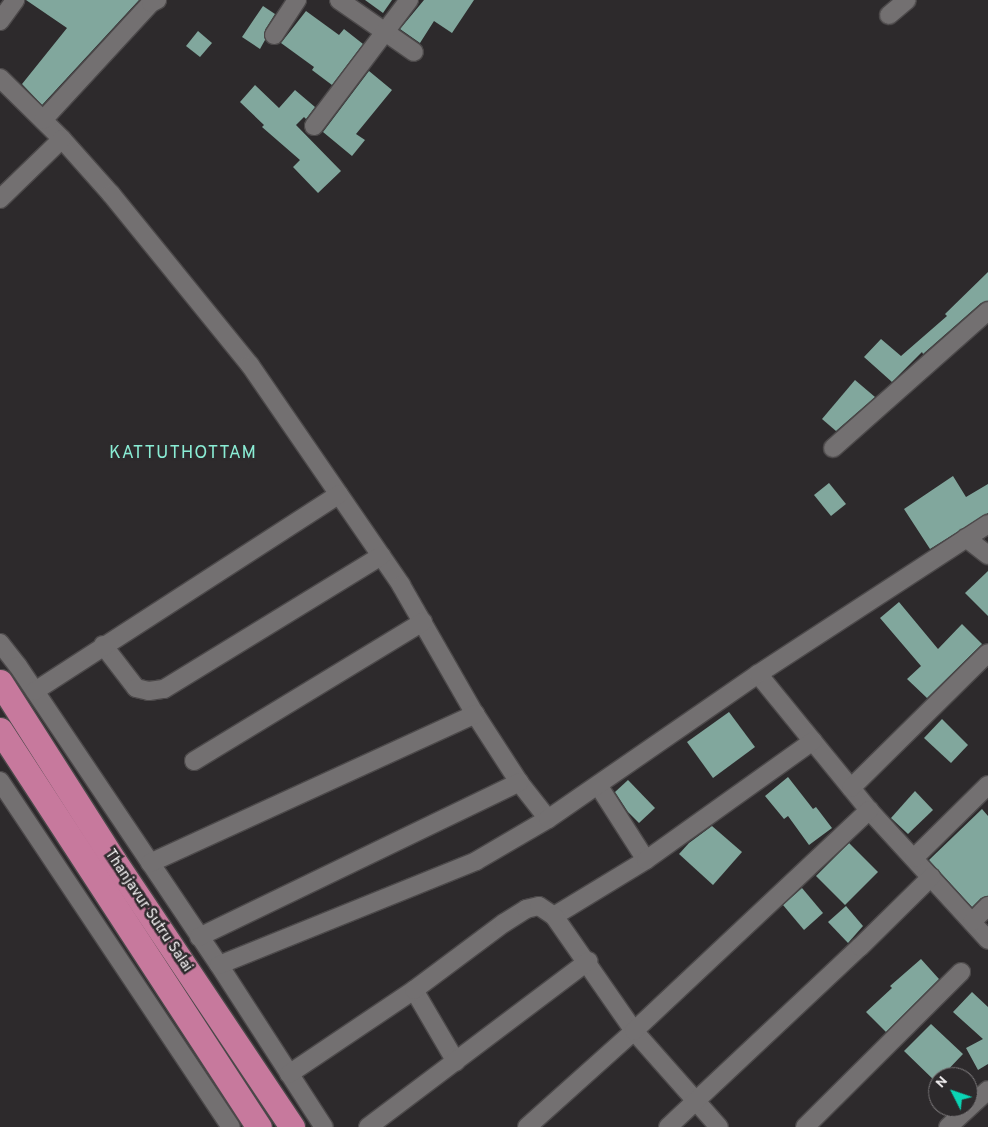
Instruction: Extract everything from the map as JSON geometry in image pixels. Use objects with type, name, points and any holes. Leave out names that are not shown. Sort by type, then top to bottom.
[{"type":"highway","name":"Thanjavur Sutru Salai","points":[[2,682],[114,861],[292,1127]]},
{"type":"highway","name":"Thanjavur Sutru Salai","points":[[0,730],[259,1127]]},
{"type":"street","points":[[0,21],[15,0]]},
{"type":"street","points":[[43,120],[151,3],[157,0]]},
{"type":"street","points":[[274,34],[297,0]]},
{"type":"street","points":[[339,0],[414,52]]},
{"type":"street","points":[[314,126],[386,34],[409,0]]},
{"type":"street","points":[[889,15],[907,0]]},
{"type":"street","points":[[0,78],[62,139],[111,194],[250,365],[381,556],[519,782],[548,819]]},
{"type":"street","points":[[0,199],[62,139]]},
{"type":"street","points":[[833,448],[988,311]]},
{"type":"street","points":[[35,691],[103,645],[339,494]]},
{"type":"street","points":[[219,965],[476,861],[548,819],[758,674],[988,524]]},
{"type":"street","points":[[966,538],[988,555]]},
{"type":"street","points":[[103,645],[136,688],[149,691],[164,689],[381,556]]},
{"type":"street","points":[[194,761],[423,622]]},
{"type":"street","points":[[0,643],[35,691],[219,965],[324,1127]]},
{"type":"street","points":[[851,788],[988,653]]},
{"type":"street","points":[[758,674],[869,810],[988,940]]},
{"type":"street","points":[[150,863],[476,714]]},
{"type":"street","points":[[554,916],[646,860],[813,741]]},
{"type":"street","points":[[0,780],[231,1127]]},
{"type":"street","points":[[199,937],[519,782]]},
{"type":"street","points":[[598,785],[646,860]]},
{"type":"street","points":[[914,858],[988,785]]},
{"type":"street","points":[[527,1127],[634,1031],[869,810]]},
{"type":"street","points":[[668,1127],[697,1102],[931,877]]},
{"type":"street","points":[[289,1074],[414,990],[526,909],[539,906],[554,916],[588,961],[634,1031],[719,1127]]},
{"type":"street","points":[[972,922],[988,906]]},
{"type":"street","points":[[368,1127],[588,961]]},
{"type":"street","points":[[805,1127],[961,972]]},
{"type":"street","points":[[414,990],[456,1062]]},
{"type":"street","points":[[948,1127],[988,1090]]},
{"type":"building","points":[[26,0],[139,0],[42,105],[22,84],[67,28]]},
{"type":"building","points":[[365,0],[392,0],[383,13]]},
{"type":"building","points":[[424,0],[474,0],[452,33],[434,21],[420,43],[400,29]]},
{"type":"building","points":[[263,6],[275,14],[265,30],[265,40],[260,49],[242,37]]},
{"type":"building","points":[[306,11],[339,35],[344,29],[363,44],[332,85],[312,70],[314,67],[281,43]]},
{"type":"building","points":[[198,31],[212,43],[200,57],[186,46]]},
{"type":"building","points":[[369,71],[392,90],[356,134],[365,140],[352,156],[323,132]]},
{"type":"building","points":[[255,85],[279,108],[295,90],[315,107],[306,119],[304,117],[296,125],[341,171],[318,193],[293,167],[300,160],[262,127],[264,125],[240,102]]},
{"type":"building","points":[[988,272],[988,301],[981,303],[923,354],[922,352],[892,382],[864,357],[881,339],[901,356],[947,316],[945,314]]},
{"type":"building","points":[[855,380],[875,397],[836,431],[822,419]]},
{"type":"building","points":[[953,476],[966,497],[988,484],[988,513],[930,549],[904,509]]},
{"type":"building","points":[[829,483],[846,504],[831,516],[814,495]]},
{"type":"building","points":[[988,571],[988,616],[965,593]]},
{"type":"building","points":[[899,602],[938,649],[962,624],[982,644],[927,698],[907,679],[921,666],[880,618]]},
{"type":"building","points":[[729,712],[755,747],[713,778],[687,742]]},
{"type":"building","points":[[942,719],[968,745],[951,763],[924,738]]},
{"type":"building","points":[[788,777],[813,809],[816,807],[832,828],[809,845],[788,816],[784,819],[765,796]]},
{"type":"building","points":[[628,780],[655,808],[639,823],[628,812],[615,792]]},
{"type":"building","points":[[915,791],[933,810],[908,834],[891,818]]},
{"type":"building","points":[[982,809],[988,816],[988,896],[981,898],[972,907],[929,860]]},
{"type":"building","points":[[712,826],[742,852],[713,885],[679,854],[689,843]]},
{"type":"building","points":[[849,843],[878,872],[845,905],[816,876]]},
{"type":"building","points":[[802,888],[823,913],[804,930],[783,905]]},
{"type":"building","points":[[846,906],[863,926],[848,943],[828,922]]},
{"type":"building","points":[[921,959],[939,979],[886,1032],[866,1012],[892,988],[890,986]]},
{"type":"building","points":[[972,992],[988,1007],[988,1064],[978,1070],[966,1048],[983,1039],[953,1012]]},
{"type":"building","points":[[931,1024],[963,1054],[951,1067],[928,1067],[928,1074],[904,1051]]},
{"type":"district","name":"KATTUTHOTTAM","points":[[183,454]]}]
